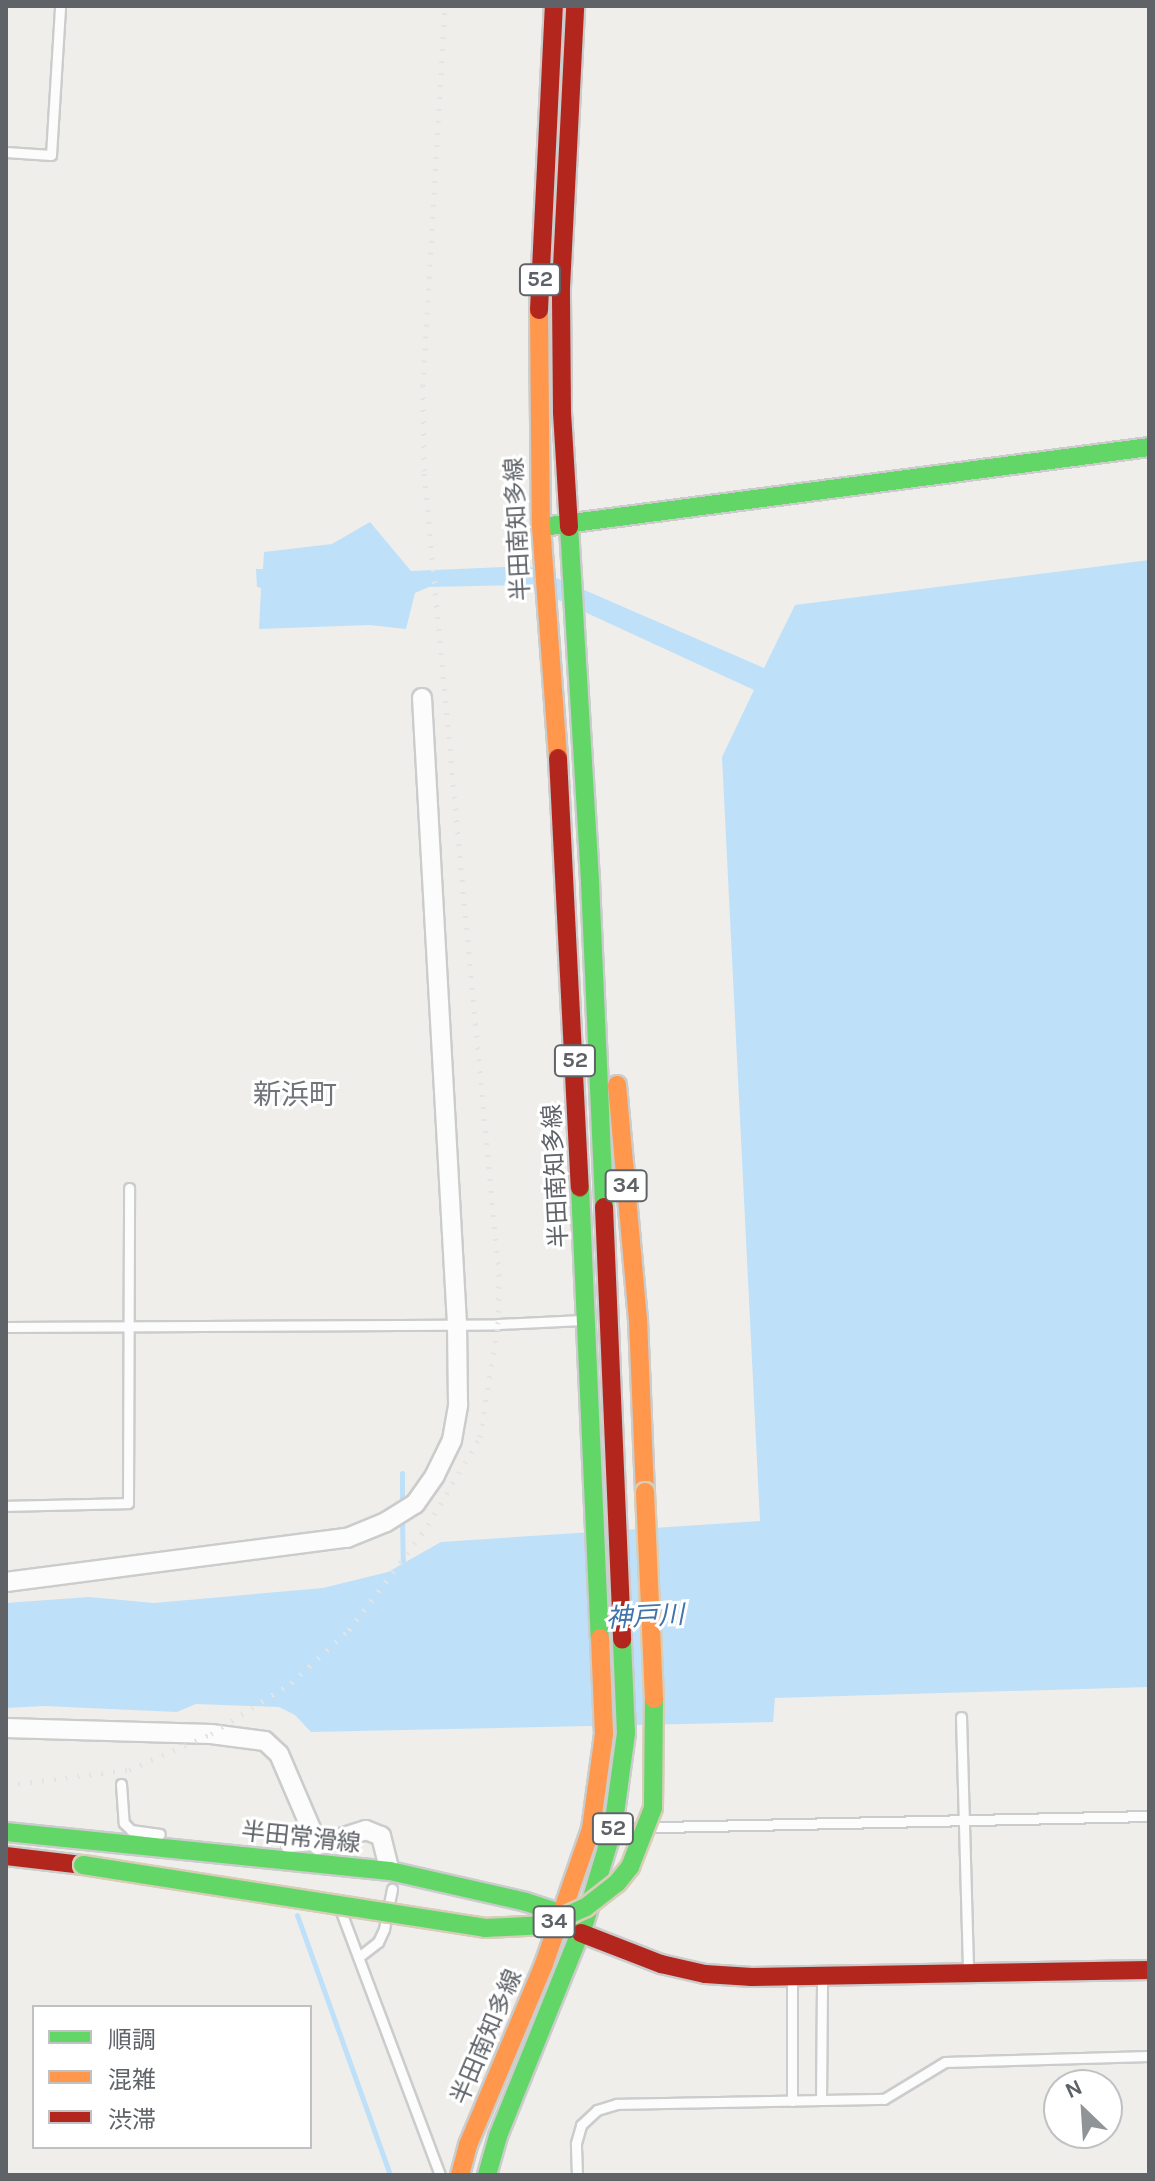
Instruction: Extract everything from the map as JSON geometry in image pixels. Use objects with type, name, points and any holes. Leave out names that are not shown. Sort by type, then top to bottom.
[{"type":"main road","name":"半田南知多線","points":[[460,2175],[491,2088],[560,1920],[591,1829],[604,1734],[567,881],[541,526],[537,402],[554,6]]},
{"type":"main road","name":"半田南知多線","points":[[487,2175],[582,1930],[613,1828],[623,1778],[626,1733],[590,882],[562,412],[561,287],[575,6]]},
{"type":"main road","points":[[541,526],[1149,447]]},
{"type":"main road","name":"34","points":[[6,1856],[310,1898],[485,1928],[547,1925],[586,1907],[617,1883],[630,1867],[653,1808],[656,1733],[638,1319],[608,974],[590,882]]},
{"type":"main road","name":"半田常滑線","points":[[6,1832],[391,1880],[560,1920],[661,1964],[705,1974],[822,1978],[1149,1970]]},
{"type":"main road","name":"半田常滑線","points":[[6,1845],[391,1880]]},
{"type":"street","points":[[545,6],[548,105]]},
{"type":"street","points":[[570,104],[584,6]]},
{"type":"street","points":[[6,1582],[347,1538],[386,1522],[415,1504],[435,1475],[452,1440],[458,1405],[457,1324],[422,698]]},
{"type":"street","points":[[6,1728],[211,1734],[265,1741],[279,1754],[318,1845],[366,1830],[381,1836],[391,1880]]},
{"type":"lane","points":[[6,152],[51,155],[60,6]]},
{"type":"lane","points":[[6,1506],[128,1503],[129,1188]]},
{"type":"lane","points":[[6,1327],[457,1324],[610,1319]]},
{"type":"lane","points":[[961,1717],[968,1974]]},
{"type":"lane","points":[[121,1784],[124,1823],[131,1830],[174,1836]]},
{"type":"lane","points":[[613,1828],[1149,1816]]},
{"type":"lane","points":[[188,1838],[260,1846]]},
{"type":"lane","points":[[274,1846],[318,1845]]},
{"type":"lane","points":[[360,1956],[378,1942],[384,1929],[391,1880]]},
{"type":"lane","points":[[132,1885],[251,1902],[335,1898],[360,1956],[440,2175]]},
{"type":"lane","points":[[792,1978],[792,2101]]},
{"type":"lane","points":[[821,2100],[822,1978]]},
{"type":"lane","points":[[577,2175],[576,2143],[581,2125],[597,2110],[617,2104],[884,2099],[945,2062],[1149,2056]]},
{"type":"water","name":"神戸川","points":[[370,522],[411,571],[529,566],[764,668],[795,605],[1149,560],[1149,1687],[775,1698],[773,1722],[311,1732],[295,1715],[279,1707],[196,1704],[177,1712],[44,1706],[6,1708],[6,1603],[89,1597],[154,1603],[323,1588],[388,1572],[441,1542],[760,1521],[722,757],[754,690],[526,585],[429,587],[415,593],[406,629],[369,625],[259,629],[261,588],[257,587],[256,569],[263,569],[264,552],[332,544]]},
{"type":"waterway","points":[[402,1473],[402,1508]]},
{"type":"waterway","points":[[402,1518],[403,1568]]},
{"type":"waterway","points":[[297,1915],[390,2175]]},
{"type":"railway","points":[[6,1785],[129,1770],[211,1734],[291,1683],[349,1630],[428,1525],[480,1437],[498,1324],[499,1276],[424,471],[423,386],[445,6]]},
{"type":"traffic: fast","points":[[550,526],[1149,447]]},
{"type":"traffic: fast","points":[[569,527],[590,882],[604,1207]]},
{"type":"traffic: fast","points":[[580,1187],[600,1638]]},
{"type":"traffic: fast","points":[[487,2175],[498,2136],[585,1921],[613,1828],[626,1733],[622,1640]]},
{"type":"traffic: fast","points":[[83,1865],[485,1928],[547,1925],[586,1907],[617,1883],[630,1867],[653,1808],[654,1699]]},
{"type":"traffic: fast","points":[[6,1832],[390,1871],[526,1902],[581,1920]]},
{"type":"traffic: slow","points":[[539,310],[541,526],[558,758]]},
{"type":"traffic: slow","points":[[617,1085],[638,1319],[645,1492]]},
{"type":"traffic: slow","points":[[645,1492],[654,1699]]},
{"type":"traffic: slow","points":[[460,2175],[468,2145],[544,1964],[591,1829],[604,1734],[600,1638]]},
{"type":"traffic: jam","points":[[539,310],[554,6]]},
{"type":"traffic: jam","points":[[569,527],[562,412],[561,287],[575,6]]},
{"type":"traffic: jam","points":[[558,758],[580,1187]]},
{"type":"traffic: jam","points":[[604,1207],[622,1640]]},
{"type":"traffic: jam","points":[[6,1856],[83,1865]]},
{"type":"traffic: jam","points":[[581,1933],[661,1964],[705,1974],[752,1977],[1149,1970]]},
{"type":"district","name":"新浜町","points":[[295,1095]]}]
